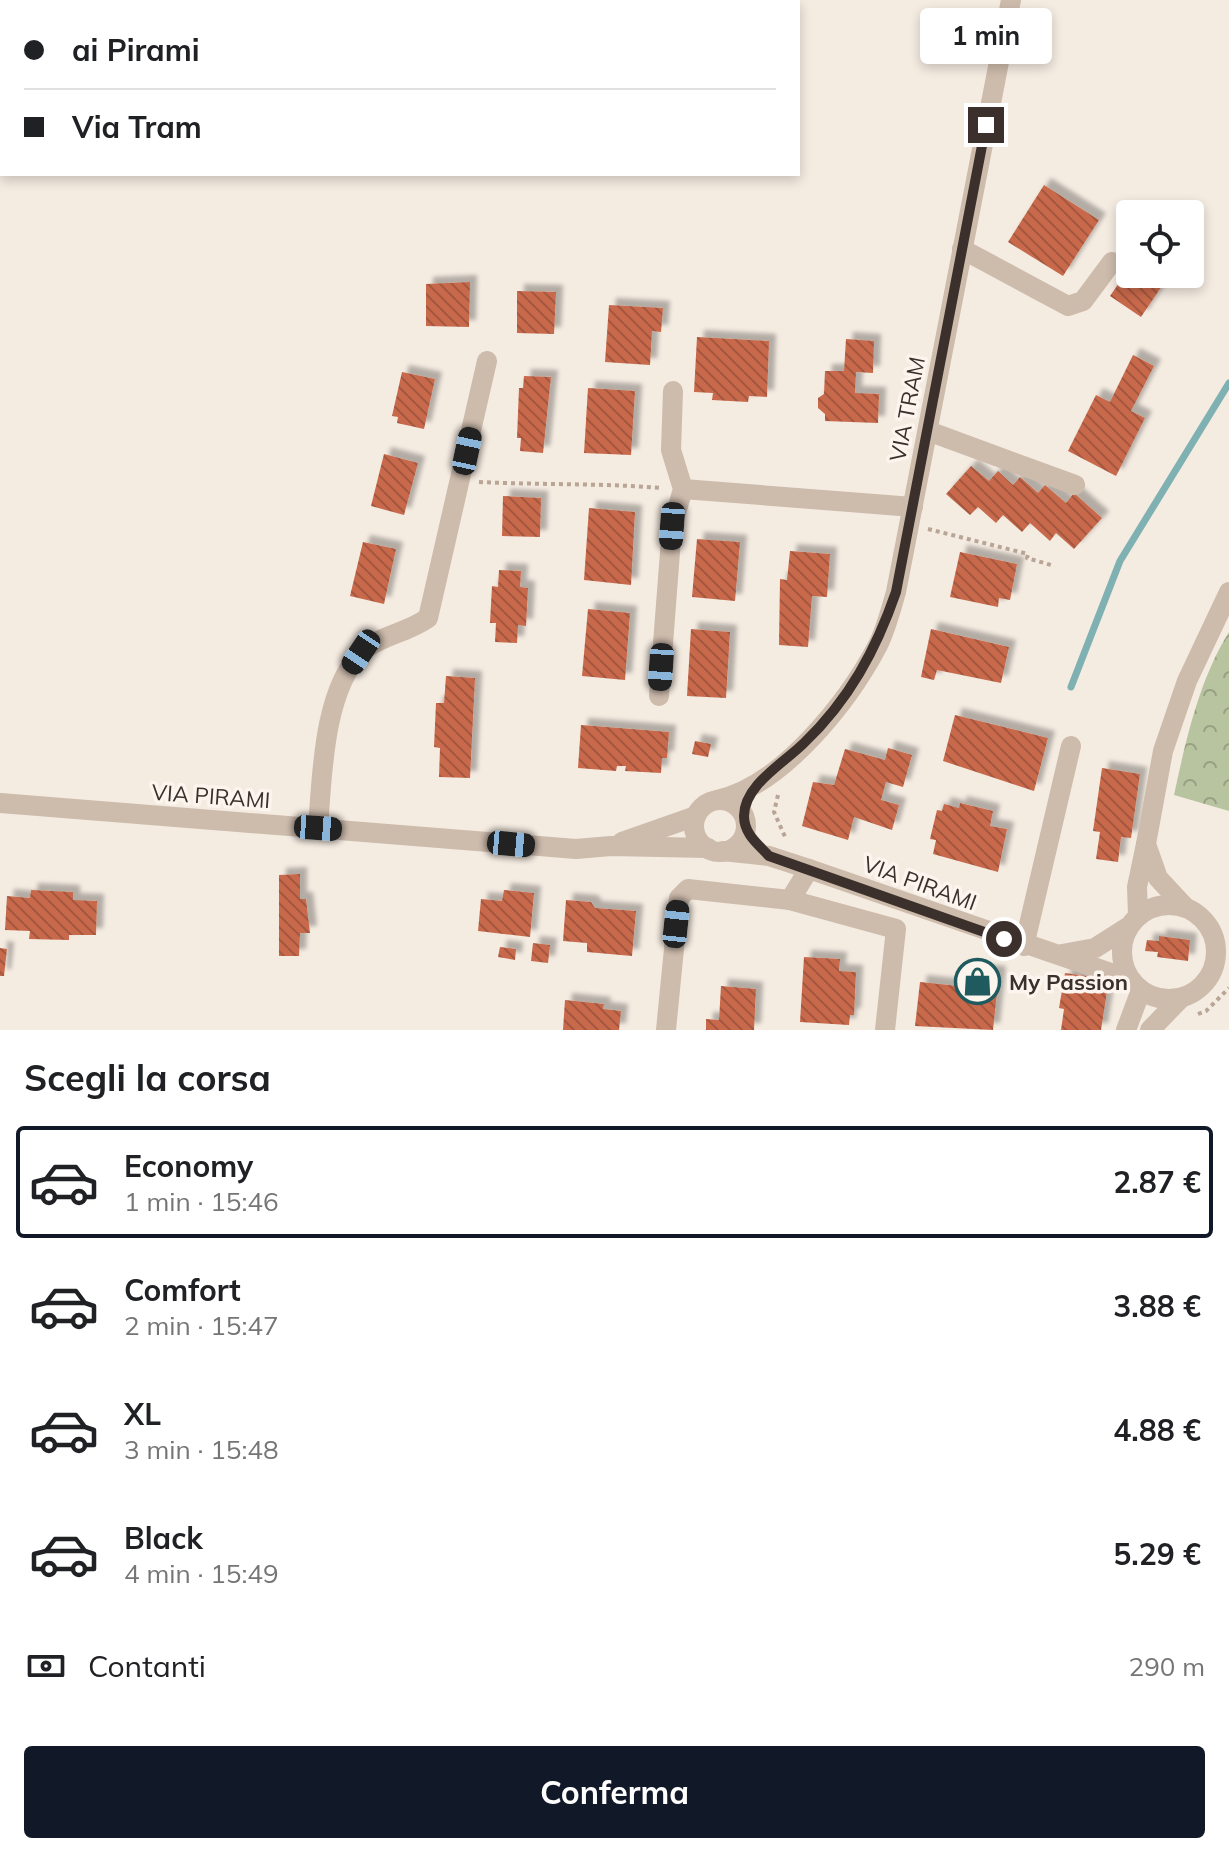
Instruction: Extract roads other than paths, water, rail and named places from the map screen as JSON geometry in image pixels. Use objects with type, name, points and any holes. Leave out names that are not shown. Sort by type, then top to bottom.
[{"type":"street","name":"VIA TRAM","points":[[717,800],[737,796],[789,757],[840,706],[879,643],[896,592],[1011,0]]},
{"type":"street","points":[[962,249],[1068,306],[1083,301],[1112,262]]},
{"type":"street","points":[[318,828],[325,750],[345,676],[361,652],[378,640],[409,632],[428,618],[487,361]]},
{"type":"street","points":[[659,696],[672,526],[683,489],[671,450],[673,391]]},
{"type":"street","points":[[928,431],[1075,485]]},
{"type":"street","points":[[683,489],[913,507]]},
{"type":"street","points":[[1126,1030],[1136,985],[1121,954],[1133,921],[1163,751],[1187,681],[1229,592]]},
{"type":"street","points":[[1024,946],[1071,746]]},
{"type":"street","points":[[696,816],[696,834],[715,850],[736,846],[757,781]]},
{"type":"street","name":"VIA PIRAMI","points":[[611,846],[696,816],[702,807],[717,800],[732,803],[769,856]]},
{"type":"street","name":"VIA PIRAMI","points":[[0,803],[576,849],[611,846],[715,850],[769,856],[1024,946],[1062,954],[1136,985]]},
{"type":"street","points":[[1146,844],[1158,878],[1210,928],[1222,960],[1204,984],[1181,998],[1150,1030]]},
{"type":"street","points":[[790,900],[809,869]]},
{"type":"street","points":[[666,1030],[679,898],[688,889],[790,900],[896,929],[885,1030]]},
{"type":"street","points":[[1133,921],[1169,904],[1185,907]]},
{"type":"street","name":"VIA PIRAMI","points":[[1062,954],[1095,948],[1133,921]]},
{"type":"street","points":[[1136,985],[1167,999],[1181,998]]},
{"type":"waterway","points":[[1071,687],[1120,561],[1229,383]]},
{"type":"place","name":"My Passion","points":[[978,982]]}]
